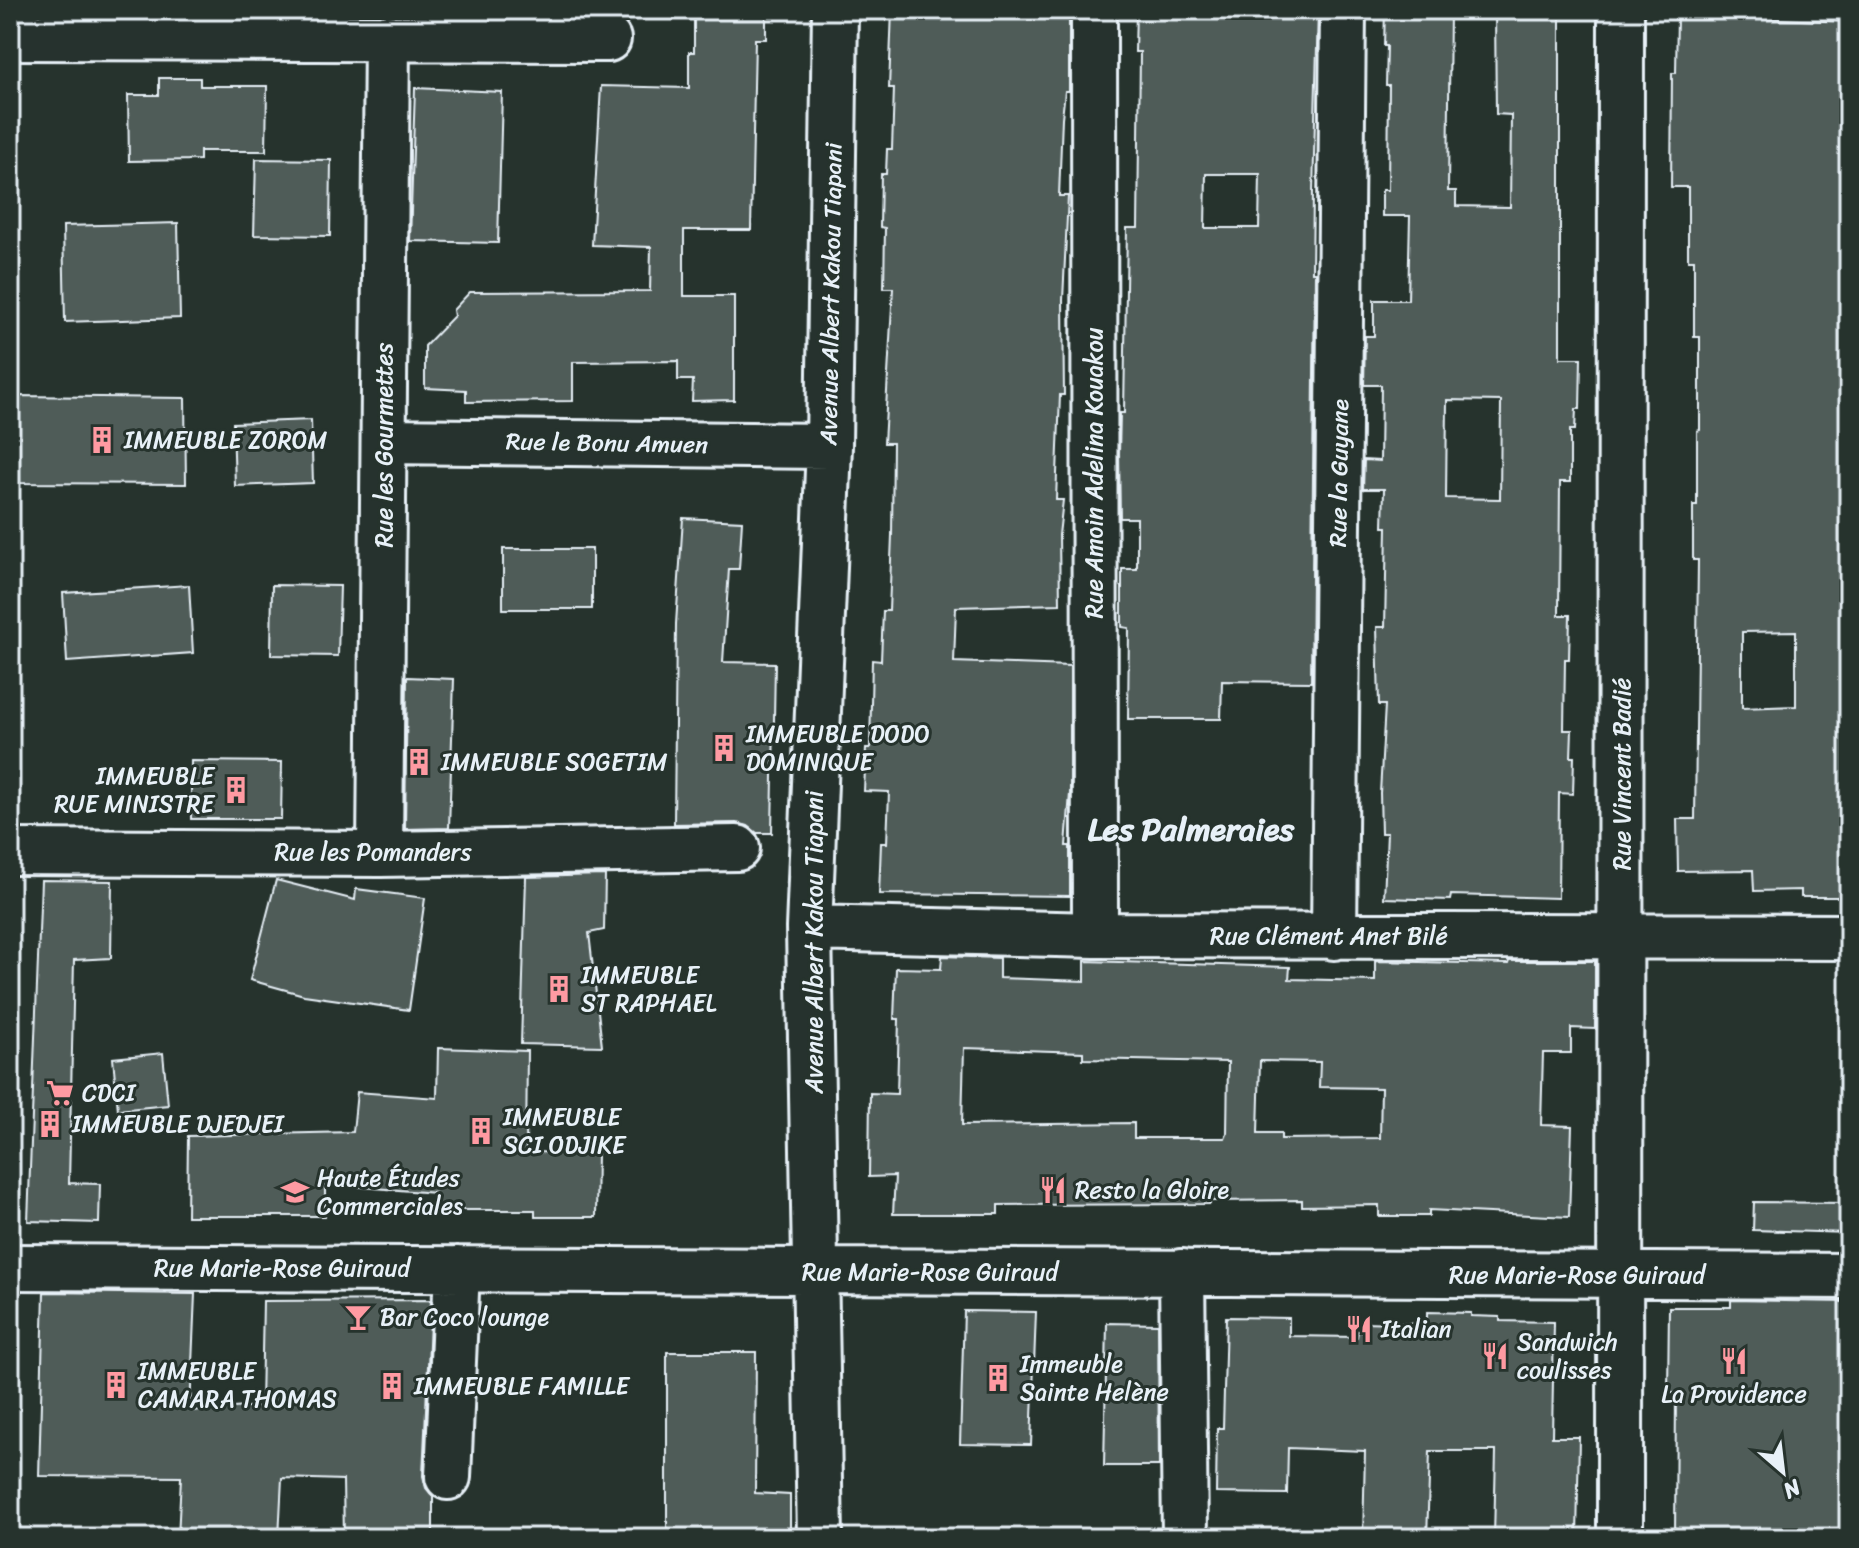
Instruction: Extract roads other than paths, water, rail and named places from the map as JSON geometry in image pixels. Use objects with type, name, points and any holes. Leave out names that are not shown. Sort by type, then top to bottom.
[{"type":"street","name":"Avenue Albert Kakou Tiapani","points":[[820,1538],[809,928],[829,446],[835,10]]},
{"type":"street","name":"Rue Amoin Adelina Kouakou","points":[[1094,10],[1095,935]]},
{"type":"street","name":"Rue la Guyane","points":[[1334,937],[1343,10]]},
{"type":"street","name":"Rue Vincent Badié","points":[[1620,1538],[1623,938],[1621,10]]},
{"type":"street","points":[[10,37],[608,39]]},
{"type":"street","name":"Rue les Gourmettes","points":[[380,854],[387,37]]},
{"type":"street","name":"Rue le Bonu Amuen","points":[[385,441],[829,446]]},
{"type":"street","name":"Rue les Pomanders","points":[[10,852],[380,854],[737,848]]},
{"type":"street","name":"Rue Clément Anet Bilé","points":[[809,928],[1095,935],[1849,937]]},
{"type":"street","name":"Rue Marie-Rose Guiraud","points":[[10,1267],[1849,1276]]},
{"type":"street","points":[[448,1477],[457,1269]]},
{"type":"street","points":[[1182,1272],[1185,1538]]},
{"type":"place","name":"IMMEUBLE ZOROM","points":[[102,440]]},
{"type":"place","name":"IMMEUBLE DODO DOMINIQUE","points":[[724,748]]},
{"type":"place","name":"IMMEUBLE SOGETIM","points":[[419,762]]},
{"type":"place","name":"IMMEUBLE RUE MINISTRE","points":[[236,790]]},
{"type":"place","name":"IMMEUBLE ST RAPHAEL","points":[[559,989]]},
{"type":"place","name":"CDCI","points":[[60,1093]]},
{"type":"place","name":"IMMEUBLE DJEDJEI","points":[[50,1124]]},
{"type":"place","name":"IMMEUBLE SCI ODJIKE","points":[[481,1131]]},
{"type":"place","name":"Resto la Gloire","points":[[1053,1190]]},
{"type":"place","name":"Haute Études Commerciales","points":[[295,1192]]},
{"type":"place","name":"Bar Coco lounge","points":[[358,1317]]},
{"type":"place","name":"Italian","points":[[1359,1329]]},
{"type":"place","name":"Sandwich coulisses","points":[[1495,1356]]},
{"type":"place","name":"La Providence","points":[[1734,1361]]},
{"type":"place","name":"Immeuble Sainte Helène","points":[[998,1378]]},
{"type":"place","name":"IMMEUBLE CAMARA THOMAS","points":[[116,1385]]},
{"type":"place","name":"IMMEUBLE FAMILLE","points":[[392,1386]]},
{"type":"district","name":"Les Palmeraies","points":[[1191,829]]}]
